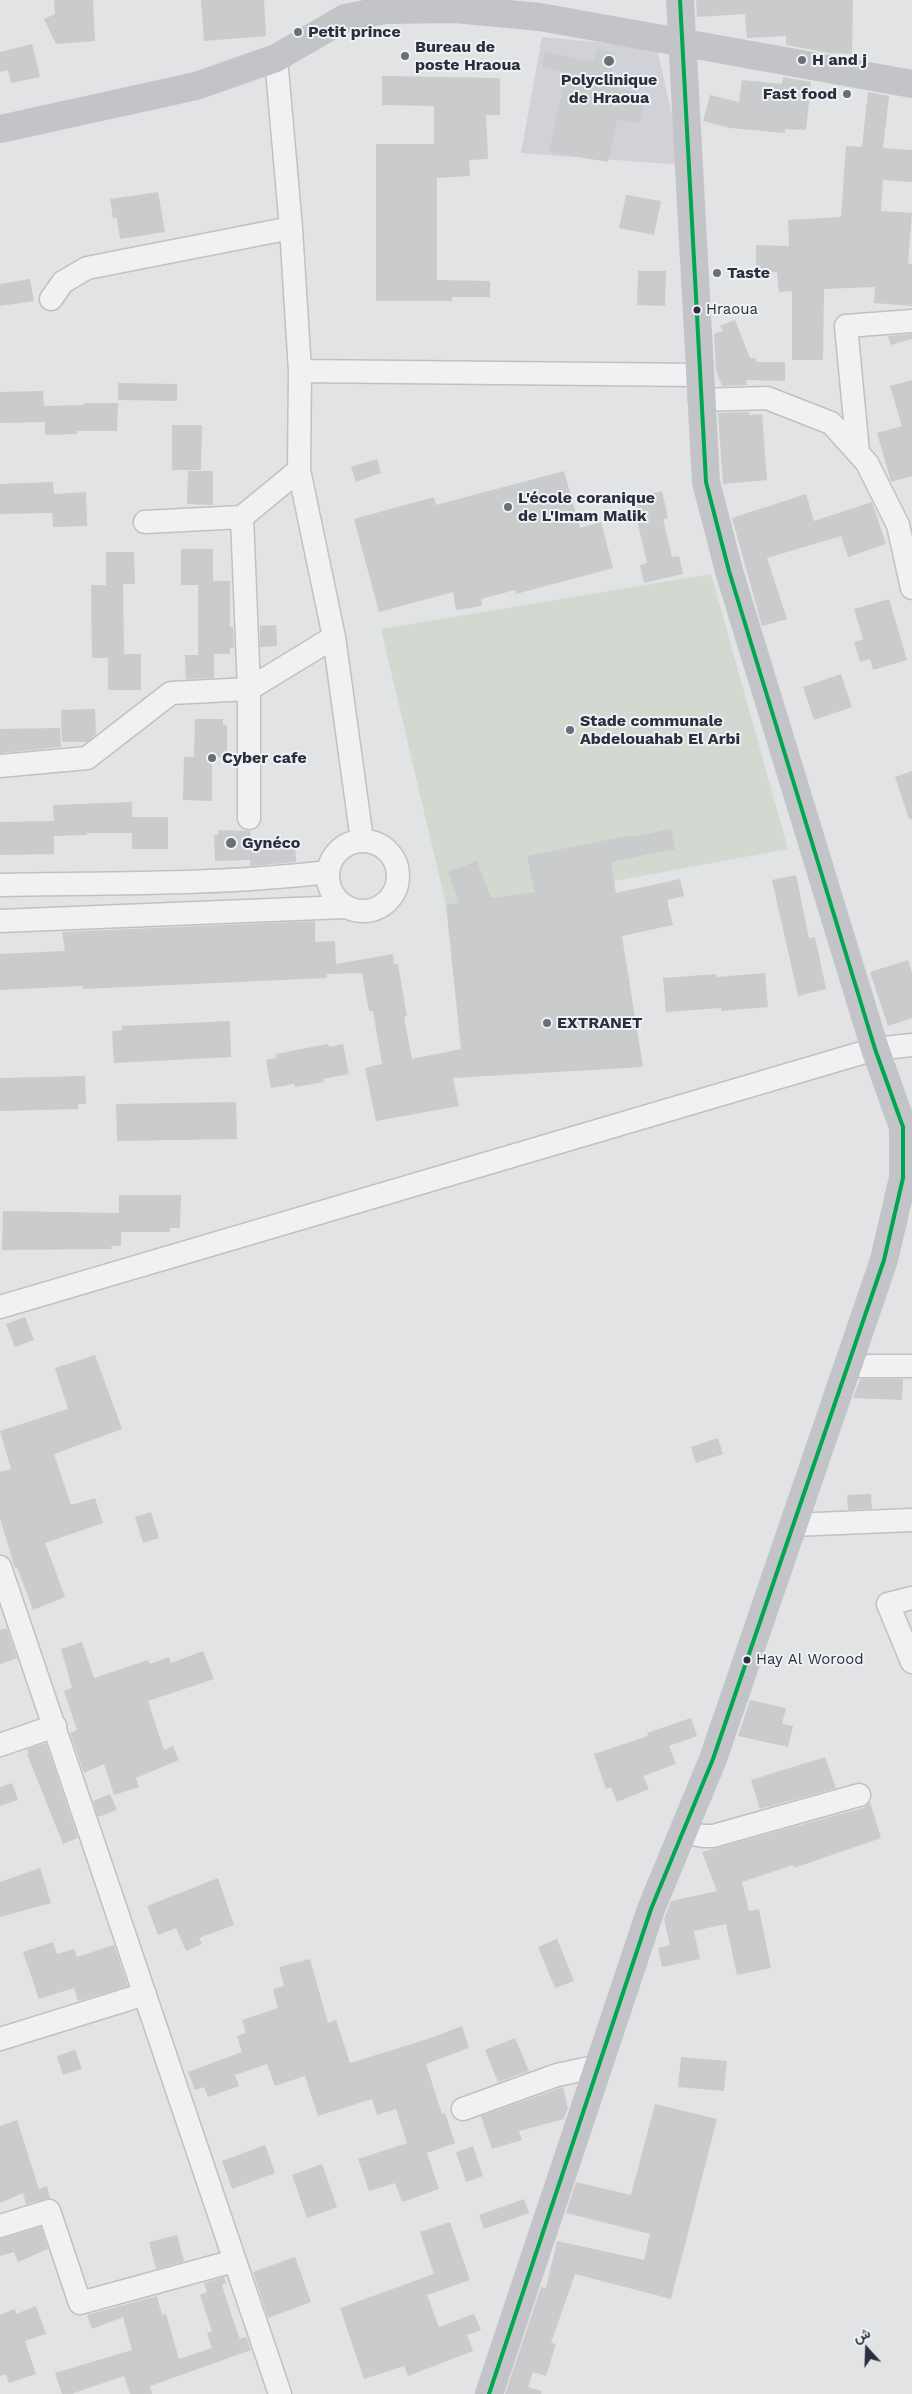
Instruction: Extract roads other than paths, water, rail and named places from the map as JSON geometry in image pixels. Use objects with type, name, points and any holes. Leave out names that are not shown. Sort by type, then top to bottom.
[{"type":"street","points":[[489,2394],[651,1909],[713,1759],[884,1260],[903,1178],[903,1126],[876,1049],[729,571],[706,482],[684,43],[680,0]]},
{"type":"street","points":[[0,129],[196,86],[276,58],[345,18],[385,10],[454,9],[540,17],[912,84]]},
{"type":"street","points":[[276,58],[291,228],[300,371],[299,470],[334,637],[362,840]]},
{"type":"street","points":[[51,299],[64,282],[87,268],[291,228]]},
{"type":"street","points":[[858,452],[846,326],[912,321]]},
{"type":"street","points":[[300,371],[700,388],[767,398],[831,423],[867,463],[898,525],[912,588]]},
{"type":"street","points":[[145,522],[242,517],[299,470]]},
{"type":"street","points":[[242,517],[249,689],[249,818]]},
{"type":"street","points":[[0,766],[87,758],[171,693],[249,689],[334,637]]},
{"type":"street","points":[[0,921],[344,907],[364,912],[383,906],[396,890],[398,870],[395,860],[381,846],[362,840],[352,842],[339,850],[330,862],[327,872],[330,892],[344,907]]},
{"type":"street","points":[[0,884],[198,881],[287,877],[327,872]]},
{"type":"street","points":[[0,1307],[876,1049],[912,1045]]},
{"type":"street","points":[[847,1366],[912,1366]]},
{"type":"street","points":[[793,1525],[912,1520]]},
{"type":"street","points":[[0,1567],[280,2394]]},
{"type":"street","points":[[912,1598],[888,1604],[912,1662]]},
{"type":"street","points":[[0,1746],[55,1726]]},
{"type":"street","points":[[684,1832],[713,1836],[859,1795]]},
{"type":"street","points":[[0,2039],[145,1994]]},
{"type":"street","points":[[463,2109],[556,2075],[599,2066]]},
{"type":"street","points":[[0,2226],[48,2211],[80,2303],[234,2261]]},
{"type":"place","name":"Petit prince","points":[[298,32]]},
{"type":"place","name":"Bureau de poste Hraoua","points":[[405,56]]},
{"type":"place","name":"H and j","points":[[802,60]]},
{"type":"place","name":"Polyclinique de Hraoua","points":[[609,61]]},
{"type":"place","name":"Fast food","points":[[847,94]]},
{"type":"place","name":"Taste","points":[[717,273]]},
{"type":"place","name":"Hraoua","points":[[697,310]]},
{"type":"place","name":"L'école coranique de L'Imam Malik","points":[[508,507]]},
{"type":"place","name":"Stade communale Abdelouahab El Arbi","points":[[570,730]]},
{"type":"place","name":"Cyber cafe","points":[[212,758]]},
{"type":"place","name":"Gynéco","points":[[231,843]]},
{"type":"place","name":"EXTRANET","points":[[547,1023]]},
{"type":"place","name":"Hay Al Worood","points":[[747,1660]]}]
